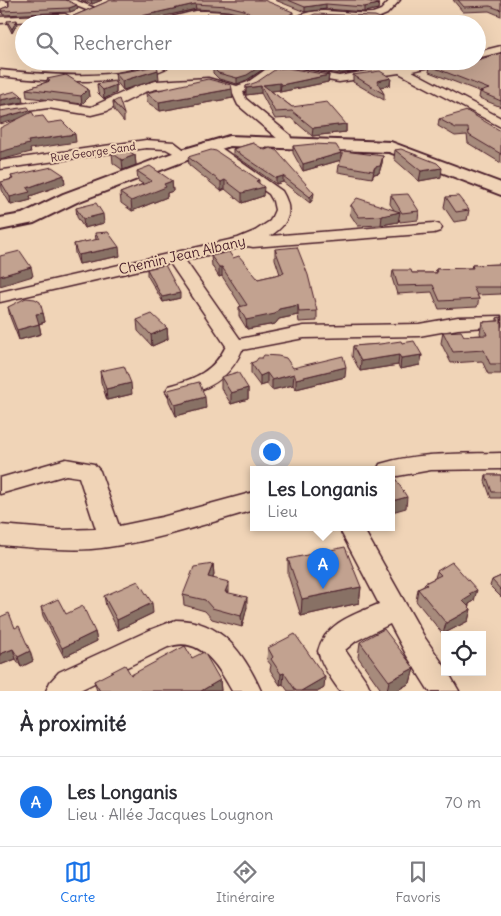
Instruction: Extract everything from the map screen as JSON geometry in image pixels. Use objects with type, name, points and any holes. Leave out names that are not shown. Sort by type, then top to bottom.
[{"type":"main road","points":[[0,224],[27,219],[70,198],[209,146],[229,141],[285,141],[391,147],[501,189]]},
{"type":"street","points":[[66,0],[96,8],[72,15]]},
{"type":"street","points":[[378,15],[384,12],[395,0]]},
{"type":"street","points":[[0,2],[5,4],[5,7],[0,9]]},
{"type":"street","points":[[194,15],[218,15]]},
{"type":"street","points":[[298,15],[340,15]]},
{"type":"street","points":[[0,20],[15,19]]},
{"type":"street","points":[[486,53],[501,49]]},
{"type":"street","points":[[0,73],[58,79],[104,76],[150,70]]},
{"type":"street","points":[[0,111],[48,104],[91,111],[102,108],[141,89],[165,84],[208,82],[237,90],[252,85],[269,72],[276,71],[287,70],[339,79],[394,70]]},
{"type":"street","points":[[402,70],[482,115],[501,123]]},
{"type":"street","points":[[237,90],[242,102],[285,138],[285,141]]},
{"type":"street","points":[[482,115],[501,132]]},
{"type":"street","name":"Rue George Sand","points":[[0,166],[146,144],[169,145],[184,155]]},
{"type":"street","name":"Chemin Jean Albany","points":[[0,297],[243,242],[262,236],[273,228],[280,217],[282,206],[280,198],[275,191],[209,146]]},
{"type":"street","points":[[243,242],[260,243],[434,228]]},
{"type":"street","points":[[175,258],[235,346]]},
{"type":"street","points":[[235,346],[304,332],[419,330],[458,323],[501,321]]},
{"type":"street","points":[[171,392],[201,384],[213,378],[224,367],[235,346]]},
{"type":"street","points":[[395,469],[431,462],[501,461]]},
{"type":"street","points":[[0,486],[66,467],[86,470],[92,477],[110,536]]},
{"type":"street","points":[[0,535],[69,540],[110,536],[145,530],[250,502]]},
{"type":"street","points":[[352,531],[416,647],[445,691]]},
{"type":"street","points":[[357,691],[335,660],[331,651],[333,642],[340,635],[395,609]]},
{"type":"street","points":[[60,691],[69,681],[159,638],[176,632],[186,632],[198,634],[214,643],[232,667],[246,691]]},
{"type":"building","points":[[9,0],[66,0],[77,5],[69,8],[2,11],[1,9],[9,6]]},
{"type":"building","points":[[111,0],[264,0],[293,12],[289,15],[252,15],[244,10],[228,6],[195,4],[146,15],[76,15]]},
{"type":"building","points":[[288,0],[364,0],[379,4],[364,7],[326,4],[305,7]]},
{"type":"building","points":[[458,0],[501,0],[501,10],[490,6],[464,7]]},
{"type":"building","points":[[315,14],[345,15],[313,15]]},
{"type":"building","points":[[15,20],[12,29],[7,21]]},
{"type":"building","points":[[501,53],[501,101],[480,92],[489,89],[440,70],[486,70],[486,57]]},
{"type":"building","points":[[135,70],[158,70],[122,81],[115,73]]},
{"type":"building","points":[[215,70],[254,70],[237,78],[218,73]]},
{"type":"building","points":[[275,70],[299,70],[329,75],[281,85],[280,83],[263,85],[292,107],[327,102],[346,124],[313,128],[292,111],[275,112],[261,86],[246,88],[246,86],[257,82]]},
{"type":"building","points":[[380,71],[391,78],[377,81],[384,94],[353,75]]},
{"type":"building","points":[[66,75],[88,89],[81,96],[26,89],[50,81],[47,79]]},
{"type":"building","points":[[208,79],[231,85],[232,89],[159,102],[146,93]]},
{"type":"building","points":[[115,81],[116,85],[103,90],[97,84]]},
{"type":"building","points":[[16,91],[22,96],[0,100],[0,95]]},
{"type":"building","points":[[119,99],[124,114],[113,102]]},
{"type":"building","points":[[28,107],[30,110],[0,118],[0,111]]},
{"type":"building","points":[[467,111],[501,131],[501,154],[469,135],[468,128],[456,128],[439,119]]},
{"type":"building","points":[[32,112],[35,117],[43,116],[48,123],[62,121],[75,134],[28,141],[29,144],[0,152],[0,128]]},
{"type":"building","points":[[253,143],[265,150],[270,148],[276,150],[314,193],[310,197],[283,176],[276,178],[233,149]]},
{"type":"building","points":[[313,144],[336,145],[341,153],[303,164],[293,146]]},
{"type":"building","points":[[125,149],[135,155],[122,160],[112,153]]},
{"type":"building","points":[[401,149],[437,163],[442,168],[421,171],[395,150]]},
{"type":"building","points":[[211,150],[216,151],[259,180],[256,181],[264,187],[242,193],[225,180],[221,182],[188,157]]},
{"type":"building","points":[[344,151],[383,156],[380,166],[375,167],[373,171],[339,165]]},
{"type":"building","points":[[150,166],[172,181],[164,184],[166,187],[131,201],[120,193],[152,181],[137,171]]},
{"type":"building","points":[[52,167],[64,175],[27,188],[30,192],[10,197],[1,182],[13,179],[11,176]]},
{"type":"building","points":[[408,194],[419,211],[402,213],[391,195]]},
{"type":"building","points":[[458,196],[469,210],[456,212],[446,197]]},
{"type":"building","points":[[357,198],[400,212],[382,216],[359,217],[351,205]]},
{"type":"building","points":[[96,203],[103,214],[83,219],[76,208]]},
{"type":"building","points":[[108,232],[119,247],[78,255],[74,244],[99,239],[95,233]]},
{"type":"building","points":[[297,247],[308,275],[317,311],[299,312],[298,305],[279,309],[275,314],[246,320],[239,307],[247,305],[222,267],[219,267],[211,256],[229,252],[233,258],[239,256],[258,279],[284,273],[275,249]]},
{"type":"building","points":[[20,251],[31,267],[0,276],[0,256]]},
{"type":"building","points":[[501,264],[501,287],[473,287],[479,299],[440,301],[433,285],[398,286],[393,270],[411,270],[412,273],[437,273],[436,269],[473,268],[472,265]]},
{"type":"building","points":[[165,265],[180,293],[162,297],[147,269]]},
{"type":"building","points":[[26,298],[35,299],[40,302],[43,313],[36,314],[39,324],[17,330],[8,307]]},
{"type":"building","points":[[152,314],[167,328],[151,335],[137,320]]},
{"type":"building","points":[[501,317],[501,364],[490,364],[484,350],[453,352],[443,332],[461,331],[464,336],[487,335],[482,322],[499,321],[497,318]]},
{"type":"building","points":[[401,341],[402,343],[414,341],[422,355],[401,358],[399,355],[361,361],[353,346],[380,344]]},
{"type":"building","points":[[264,355],[286,358],[293,368],[343,356],[346,367],[296,379],[294,374],[272,380],[267,373],[260,376],[251,363],[258,358],[262,358]]},
{"type":"building","points":[[124,366],[131,383],[106,389],[100,371]]},
{"type":"building","points":[[238,372],[248,388],[231,393],[221,377]]},
{"type":"building","points":[[199,382],[205,397],[175,405],[168,390]]},
{"type":"building","points":[[486,475],[501,475],[501,492],[492,492]]},
{"type":"building","points":[[395,478],[407,497],[395,500]]},
{"type":"building","points":[[345,547],[361,587],[302,599],[288,559]]},
{"type":"building","points":[[452,562],[477,590],[469,594],[471,596],[463,601],[471,609],[446,623],[418,589],[441,575],[437,571]]},
{"type":"building","points":[[213,564],[208,577],[229,582],[225,592],[247,597],[241,616],[212,608],[205,600],[183,595],[194,567]]},
{"type":"building","points":[[501,576],[501,590],[492,580]]},
{"type":"building","points":[[138,581],[152,603],[117,620],[104,596]]},
{"type":"building","points":[[58,599],[66,614],[83,606],[95,632],[62,648],[41,607]]},
{"type":"building","points":[[9,613],[15,628],[19,626],[30,651],[18,657],[13,649],[0,654],[0,617]]},
{"type":"building","points":[[384,629],[414,668],[389,681],[360,642]]},
{"type":"building","points":[[295,634],[325,677],[301,691],[296,691],[284,673],[281,674],[271,659],[273,657],[268,648]]},
{"type":"building","points":[[185,646],[192,658],[204,652],[220,680],[201,691],[100,691],[94,681],[125,665],[131,675]]},
{"type":"place","name":"Les Longanis","points":[[323,589]]}]
